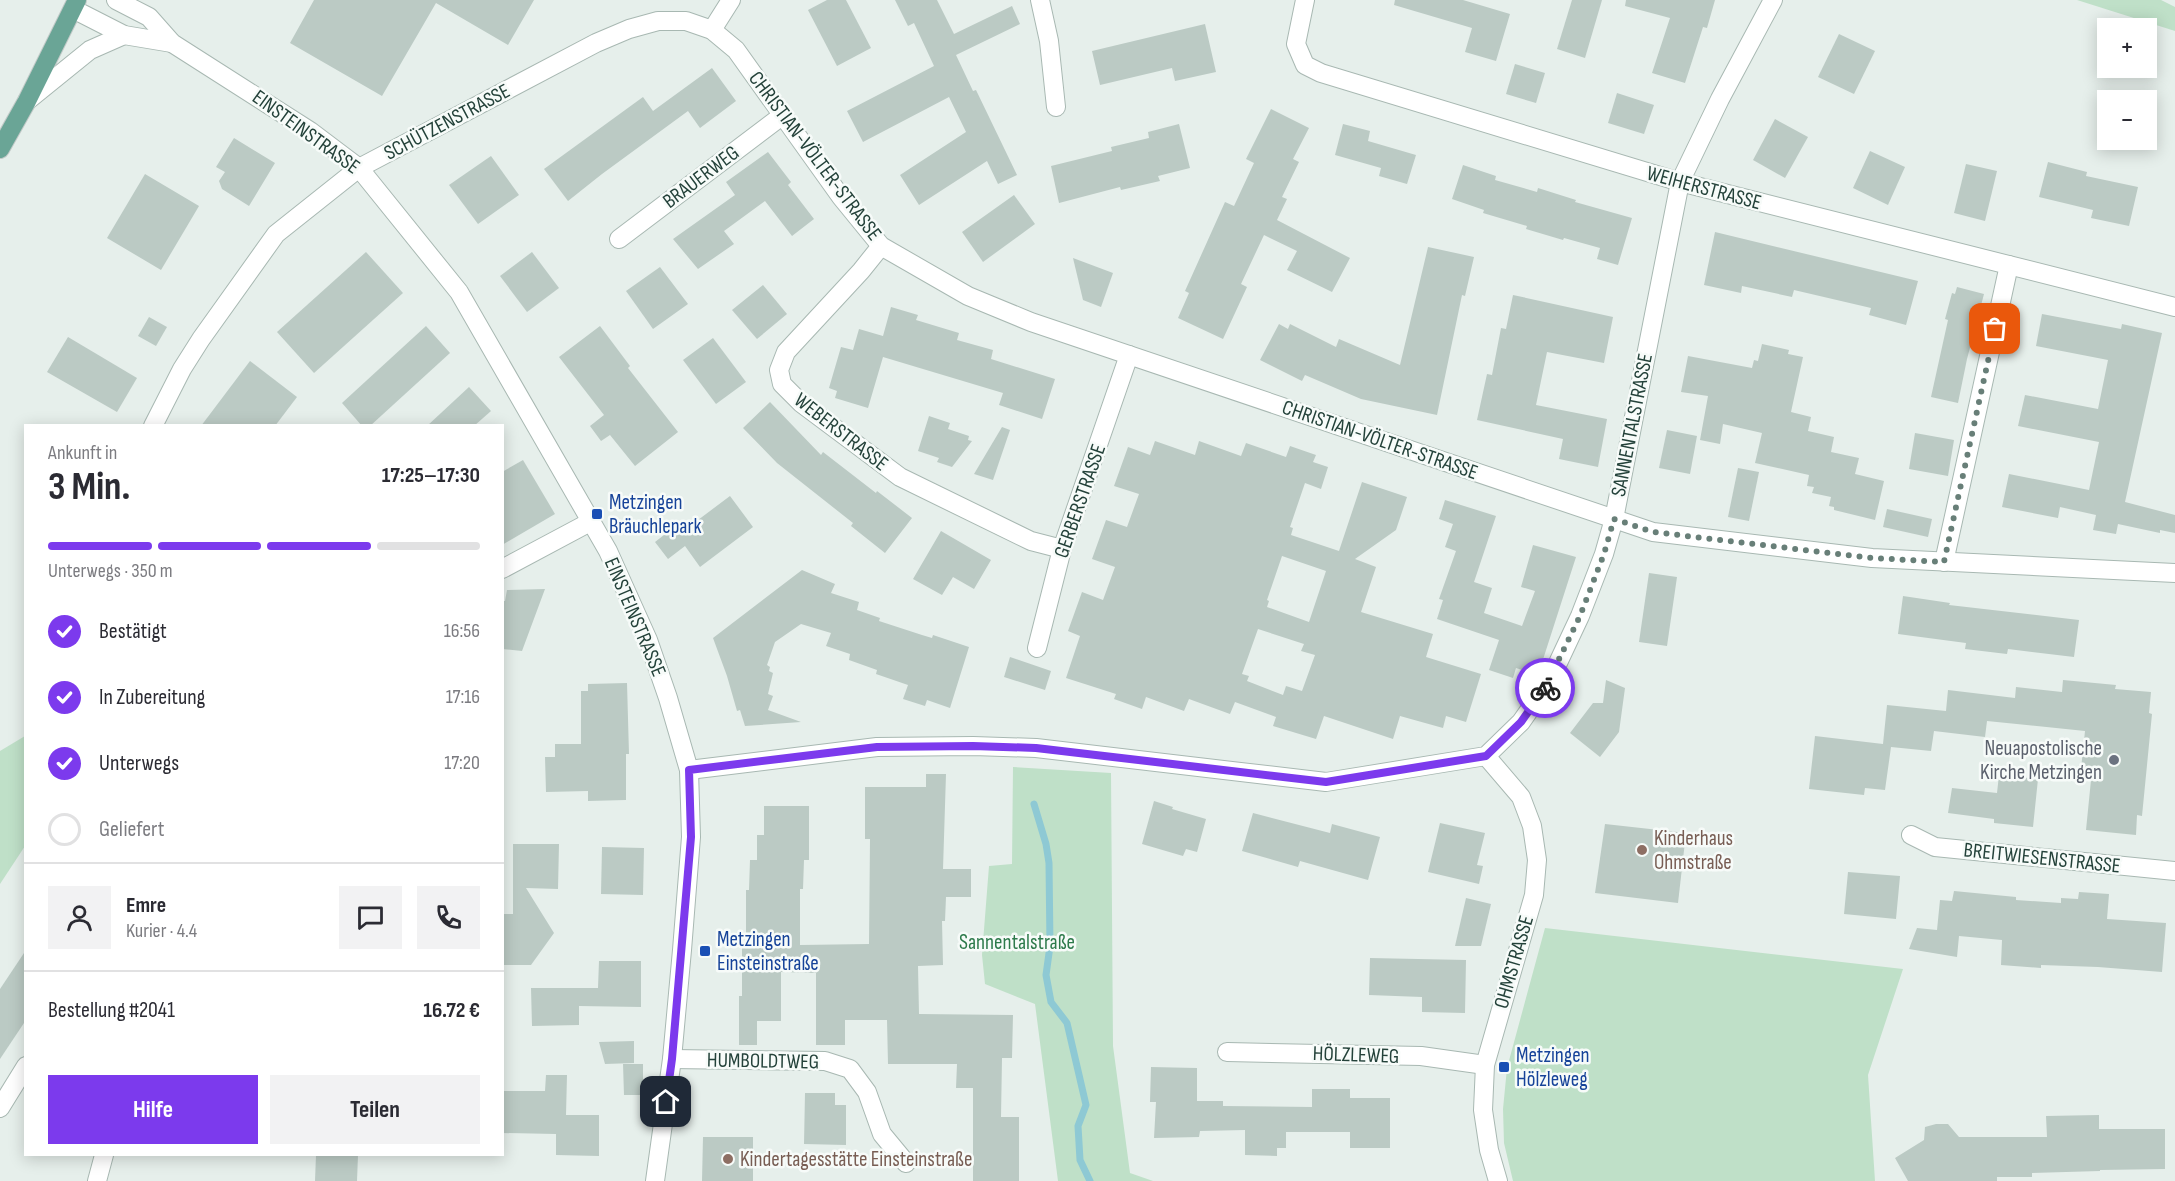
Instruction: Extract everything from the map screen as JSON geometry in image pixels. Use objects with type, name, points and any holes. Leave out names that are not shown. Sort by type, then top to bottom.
[{"type":"main road","points":[[0,149],[27,101],[75,4]]},
{"type":"street","name":"EINSTEINSTRASSE","points":[[116,0],[149,17],[172,43],[310,131],[360,168],[459,292],[608,551],[648,640],[689,770],[691,837],[672,1059],[655,1181]]},
{"type":"street","points":[[712,30],[731,0]]},
{"type":"street","points":[[1040,0],[1049,41],[1056,108]]},
{"type":"street","name":"WEIHERSTRASSE","points":[[1305,0],[1296,44],[1305,65],[1321,74],[1680,182],[2175,307]]},
{"type":"street","name":"SANNENTALSTRASSE","points":[[1486,756],[1521,722],[1549,682],[1580,616],[1604,554],[1614,519],[1680,182],[1720,99],[1773,0]]},
{"type":"street","name":"EINSTEINSTRASSE","points":[[75,4],[132,37],[172,43]]},
{"type":"street","name":"SCHÜTZENSTRASSE","points":[[154,424],[182,369],[201,339],[276,234],[360,168],[596,43],[629,29],[658,21],[686,21],[712,30]]},
{"type":"street","name":"CHRISTIAN-VÖLTER-STRASSE","points":[[712,30],[736,50],[841,197],[881,246],[968,296],[1031,322],[1653,532],[1872,558],[2175,573]]},
{"type":"street","points":[[27,101],[90,50],[132,37]]},
{"type":"street","name":"BRAUERWEG","points":[[619,239],[783,115]]},
{"type":"street","name":"WEBERSTRASSE","points":[[881,246],[786,352],[779,370],[782,384],[801,403],[900,477],[1031,541],[1062,549]]},
{"type":"street","points":[[1944,562],[2009,265]]},
{"type":"street","name":"GERBERSTRASSE","points":[[1037,648],[1062,549],[1129,355]]},
{"type":"street","points":[[504,567],[592,521]]},
{"type":"street","points":[[689,770],[877,747],[973,746],[1036,748],[1326,782],[1486,756]]},
{"type":"street","name":"OHMSTRASSE","points":[[1486,756],[1521,797],[1532,826],[1537,860],[1534,895],[1485,1065],[1483,1110],[1489,1150],[1498,1181]]},
{"type":"street","name":"BREITWIESENSTRASSE","points":[[1911,835],[1935,847],[2175,871]]},
{"type":"street","name":"HÖLZLEWEG","points":[[1227,1052],[1421,1056],[1485,1065]]},
{"type":"street","name":"HUMBOLDTWEG","points":[[672,1059],[825,1061],[850,1069],[867,1092],[882,1134],[906,1163]]},
{"type":"street","points":[[0,1108],[24,1069]]},
{"type":"street","points":[[97,1181],[104,1156]]},
{"type":"green space","points":[[2077,0],[2161,0],[2175,7],[2175,31],[2157,25],[2157,18],[2134,18]]},
{"type":"green space","points":[[24,737],[24,848],[0,884],[0,751]]},
{"type":"green space","name":"Sannentalstraße","points":[[1013,767],[1111,773],[1113,1046],[1130,1173],[1153,1181],[1058,1181],[1035,1004],[985,984],[982,955],[989,866],[1012,864]]},
{"type":"green space","points":[[1545,928],[1903,969],[1868,1075],[1875,1181],[1513,1181],[1504,1143],[1503,1109],[1507,1068]]},
{"type":"building","points":[[314,0],[534,0],[508,45],[436,3],[382,96],[290,43]]},
{"type":"building","points":[[827,0],[846,0],[871,48],[837,66],[808,10]]},
{"type":"building","points":[[895,0],[937,0],[954,34],[1012,6],[1020,24],[956,55],[973,91],[976,90],[1017,175],[998,184],[987,161],[919,205],[900,175],[966,132],[949,97],[863,142],[847,111],[934,66],[914,23],[908,26]]},
{"type":"building","points":[[1395,0],[1463,0],[1510,14],[1496,61],[1465,52],[1472,28],[1394,5]]},
{"type":"building","points":[[1572,0],[1602,0],[1585,58],[1557,49]]},
{"type":"building","points":[[1626,0],[1715,0],[1707,28],[1703,27],[1685,83],[1652,73],[1670,18],[1625,6]]},
{"type":"building","points":[[1205,24],[1216,72],[1175,81],[1172,68],[1100,85],[1092,51]]},
{"type":"building","points":[[1839,34],[1875,51],[1854,94],[1818,77]]},
{"type":"building","points":[[1515,64],[1545,73],[1536,103],[1506,94]]},
{"type":"building","points":[[712,68],[736,101],[700,128],[688,111],[568,201],[544,169],[643,97],[653,111]]},
{"type":"building","points":[[1617,93],[1654,105],[1644,134],[1608,123]]},
{"type":"building","points":[[1271,109],[1309,128],[1293,159],[1299,162],[1282,197],[1287,199],[1277,220],[1350,258],[1332,292],[1287,270],[1297,251],[1264,235],[1241,284],[1247,287],[1223,339],[1178,318],[1189,293],[1185,291],[1225,202],[1234,206],[1254,163],[1246,159]]},
{"type":"building","points":[[1775,119],[1808,137],[1785,178],[1753,160]]},
{"type":"building","points":[[1179,124],[1190,168],[1158,176],[1160,181],[1121,190],[1120,187],[1059,203],[1051,166],[1112,151],[1111,147],[1149,138],[1148,132]]},
{"type":"building","points":[[1343,124],[1370,131],[1368,141],[1416,155],[1407,184],[1379,176],[1381,168],[1335,155]]},
{"type":"building","points":[[234,138],[275,163],[249,206],[222,189],[219,181],[225,172],[216,167]]},
{"type":"building","points":[[1870,151],[1905,167],[1888,205],[1853,188]]},
{"type":"building","points":[[768,152],[791,182],[788,185],[814,219],[792,236],[765,201],[724,231],[734,244],[698,269],[673,239],[735,195],[726,182]]},
{"type":"building","points":[[491,156],[519,195],[478,224],[449,185]]},
{"type":"building","points":[[2048,162],[2087,172],[2086,176],[2138,187],[2129,226],[2091,218],[2093,210],[2039,197]]},
{"type":"building","points":[[1966,164],[1997,171],[1985,221],[1954,213]]},
{"type":"building","points":[[1463,165],[1496,176],[1495,180],[1537,192],[1538,188],[1576,200],[1575,202],[1632,218],[1618,265],[1597,259],[1600,248],[1526,229],[1527,226],[1483,213],[1484,210],[1452,199]]},
{"type":"building","points":[[145,174],[199,206],[161,270],[107,238]]},
{"type":"building","points":[[1014,195],[1035,224],[983,262],[962,232]]},
{"type":"building","points":[[1715,232],[1918,281],[1906,325],[1869,315],[1871,308],[1794,290],[1792,297],[1742,286],[1741,293],[1704,285]]},
{"type":"building","points":[[1428,247],[1474,257],[1465,296],[1462,295],[1437,415],[1361,399],[1305,375],[1302,381],[1260,360],[1279,324],[1288,329],[1290,324],[1336,347],[1339,339],[1400,365]]},
{"type":"building","points":[[366,252],[403,293],[314,373],[277,332]]},
{"type":"building","points":[[532,252],[559,288],[527,312],[500,276]]},
{"type":"building","points":[[1073,258],[1113,273],[1101,307],[1083,300]]},
{"type":"building","points":[[660,267],[688,304],[653,329],[626,291]]},
{"type":"building","points":[[763,285],[787,314],[757,339],[732,310]]},
{"type":"building","points":[[1957,287],[1984,294],[1958,403],[1931,397],[1948,320],[1945,319],[1952,293],[1955,294]]},
{"type":"building","points":[[1513,295],[1613,317],[1604,363],[1547,352],[1536,405],[1607,419],[1598,467],[1559,459],[1563,439],[1477,420],[1487,374],[1492,375],[1501,328],[1506,329]]},
{"type":"building","points":[[891,307],[918,315],[916,320],[959,333],[957,340],[993,350],[991,359],[1055,379],[1042,419],[999,405],[1003,393],[883,357],[868,408],[835,398],[837,391],[829,388],[841,347],[853,350],[859,329],[883,336]]},
{"type":"building","points":[[2042,314],[2121,329],[2122,324],[2162,333],[2125,502],[2175,515],[2175,533],[2160,530],[2160,533],[2118,524],[2116,534],[2093,530],[2096,515],[2060,507],[2058,518],[2002,507],[2009,474],[2089,490],[2099,442],[2018,426],[2025,395],[2098,409],[2108,360],[2036,346]]},
{"type":"building","points":[[149,317],[167,327],[156,346],[138,336]]},
{"type":"building","points":[[426,326],[450,353],[372,424],[360,424],[342,403]]},
{"type":"building","points":[[600,326],[630,366],[628,368],[678,432],[635,466],[610,435],[601,441],[590,426],[604,415],[559,357]]},
{"type":"building","points":[[68,337],[137,378],[117,412],[47,372]]},
{"type":"building","points":[[713,338],[746,382],[716,404],[683,360]]},
{"type":"building","points":[[1762,344],[1789,350],[1788,354],[1803,357],[1791,412],[1811,417],[1808,431],[1834,437],[1831,452],[1859,458],[1855,474],[1884,481],[1875,520],[1834,510],[1834,507],[1829,506],[1831,497],[1812,493],[1814,487],[1807,486],[1809,475],[1755,463],[1762,433],[1723,424],[1720,444],[1700,440],[1708,396],[1681,392],[1688,356],[1752,368],[1754,360],[1758,361]]},
{"type":"building","points":[[250,361],[297,397],[277,424],[203,424]]},
{"type":"building","points":[[469,387],[491,411],[476,424],[429,424]]},
{"type":"building","points":[[770,402],[821,455],[823,452],[912,518],[885,553],[851,526],[853,523],[777,463],[743,428]]},
{"type":"building","points":[[929,416],[950,423],[948,429],[969,436],[968,440],[972,441],[952,467],[937,462],[939,458],[918,451]]},
{"type":"building","points":[[1002,427],[1010,430],[993,480],[974,474]]},
{"type":"building","points":[[1667,430],[1697,436],[1690,474],[1659,468]]},
{"type":"building","points":[[1915,433],[1954,440],[1948,476],[1909,469]]},
{"type":"building","points":[[1155,441],[1195,455],[1199,441],[1241,456],[1246,443],[1286,457],[1290,446],[1316,455],[1313,462],[1328,467],[1321,489],[1305,483],[1290,527],[1293,528],[1291,535],[1339,551],[1362,482],[1407,497],[1396,530],[1355,559],[1376,567],[1361,612],[1433,634],[1426,657],[1481,674],[1466,722],[1446,716],[1443,728],[1400,716],[1393,739],[1324,716],[1316,739],[1273,726],[1276,717],[1235,702],[1230,714],[1189,699],[1184,711],[1146,697],[1142,709],[1114,699],[1116,694],[1066,678],[1080,636],[1068,631],[1082,592],[1103,600],[1115,567],[1092,559],[1106,520],[1127,527],[1139,494],[1114,486],[1128,447],[1150,455]],"holes":[[[1282,556],[1326,571],[1309,622],[1267,607],[1269,601],[1267,600]],[[1258,629],[1304,644],[1301,651],[1315,655],[1302,691],[1286,686],[1283,695],[1247,681],[1249,676],[1242,674]]]},
{"type":"building","points":[[523,460],[555,514],[504,544],[504,471]]},
{"type":"building","points":[[1738,468],[1759,472],[1749,521],[1728,517]]},
{"type":"building","points":[[730,496],[753,527],[700,567],[685,546],[668,559],[655,542],[673,528],[678,535]]},
{"type":"building","points":[[1445,500],[1496,516],[1474,582],[1492,588],[1484,613],[1522,626],[1535,591],[1521,587],[1533,545],[1576,557],[1538,675],[1516,668],[1513,678],[1489,670],[1499,640],[1437,619],[1443,600],[1439,599],[1456,551],[1445,547],[1453,524],[1439,519]]},
{"type":"building","points":[[1887,509],[1932,519],[1928,537],[1883,527]]},
{"type":"building","points":[[941,531],[991,560],[974,589],[953,577],[942,595],[913,579]]},
{"type":"building","points":[[802,570],[835,584],[831,593],[859,602],[857,610],[880,618],[879,621],[969,647],[950,708],[927,700],[925,706],[903,699],[908,685],[876,674],[877,670],[849,660],[850,654],[826,646],[831,633],[801,624],[775,642],[767,665],[770,667],[769,671],[773,673],[768,694],[773,696],[768,710],[801,722],[745,726],[740,710],[737,711],[713,638]]},
{"type":"building","points":[[1649,573],[1677,577],[1667,646],[1639,642]]},
{"type":"building","points":[[545,589],[522,651],[504,649],[504,601],[507,590]]},
{"type":"building","points":[[1903,596],[1950,603],[1949,605],[2079,620],[2074,657],[2008,649],[2007,654],[1965,649],[1966,643],[1898,634]]},
{"type":"building","points":[[1010,657],[1051,671],[1045,690],[1004,677]]},
{"type":"building","points":[[1606,680],[1625,688],[1619,732],[1600,757],[1570,733],[1593,703],[1603,703]]},
{"type":"building","points":[[2063,680],[2116,685],[2115,689],[2151,692],[2149,713],[2152,714],[2142,816],[2137,815],[2136,835],[2086,830],[2092,770],[2081,769],[2085,731],[1987,721],[1985,737],[1934,731],[1931,751],[1891,747],[1885,790],[1865,788],[1864,795],[1809,789],[1815,736],[1883,744],[1887,705],[1946,711],[1948,690],[2015,698],[2016,687],[2062,692]]},
{"type":"building","points":[[627,683],[629,754],[626,754],[626,800],[588,801],[588,791],[546,792],[545,757],[555,757],[555,744],[581,744],[581,691],[588,691],[588,684]]},
{"type":"building","points":[[926,774],[946,774],[943,869],[971,869],[971,897],[946,897],[945,921],[942,921],[943,965],[918,966],[919,1014],[1013,1015],[1012,1058],[1002,1058],[1001,1117],[1019,1117],[1019,1181],[973,1181],[973,1088],[956,1088],[957,1064],[888,1064],[887,1020],[845,1020],[845,1045],[816,1045],[816,973],[781,972],[781,1021],[757,1021],[757,1045],[739,1045],[742,944],[746,944],[746,890],[749,890],[750,860],[757,860],[757,835],[764,835],[764,806],[809,806],[809,860],[804,860],[803,889],[800,889],[800,945],[869,944],[870,839],[865,839],[865,787],[926,787]]},
{"type":"building","points":[[1999,775],[2038,779],[2033,827],[1994,823],[1994,819],[1948,813],[1952,788],[1997,793]]},
{"type":"building","points":[[1154,801],[1206,819],[1197,852],[1186,849],[1183,856],[1142,844]]},
{"type":"building","points":[[1253,813],[1330,833],[1332,824],[1380,837],[1368,880],[1300,861],[1298,867],[1242,851]]},
{"type":"building","points":[[1440,823],[1485,833],[1477,865],[1483,866],[1479,884],[1428,872]]},
{"type":"building","name":"Kinderhaus Ohmstraße","points":[[1605,824],[1686,833],[1678,903],[1595,893]]},
{"type":"building","points":[[513,844],[559,844],[558,889],[526,888],[554,933],[531,965],[504,965],[504,914],[513,914]]},
{"type":"building","points":[[602,847],[644,848],[643,895],[601,894]]},
{"type":"building","points":[[1848,872],[1900,876],[1896,919],[1844,914]]},
{"type":"building","points":[[1954,891],[2016,897],[2016,900],[2061,903],[2061,898],[2078,899],[2079,892],[2109,894],[2107,919],[2166,923],[2162,972],[2098,967],[2041,965],[2041,968],[2001,965],[2002,940],[1959,936],[1957,957],[1909,949],[1917,928],[1937,930],[1940,900],[1952,901]]},
{"type":"building","points":[[1466,898],[1491,904],[1481,946],[1455,946]]},
{"type":"building","points":[[24,953],[24,1023],[0,1059],[0,989]]},
{"type":"building","points":[[1370,958],[1466,960],[1465,1013],[1422,1012],[1422,997],[1369,995]]},
{"type":"building","points":[[599,961],[641,961],[641,1007],[579,1006],[579,1025],[532,1026],[531,988],[598,988]]},
{"type":"building","points":[[634,1041],[634,1063],[605,1064],[599,1042]]},
{"type":"building","points":[[623,1064],[643,1064],[643,1095],[624,1095]]},
{"type":"building","points":[[1151,1067],[1197,1068],[1197,1101],[1223,1101],[1223,1106],[1312,1107],[1312,1089],[1350,1089],[1350,1098],[1390,1098],[1390,1148],[1350,1148],[1350,1132],[1286,1132],[1286,1148],[1277,1148],[1277,1156],[1245,1155],[1245,1130],[1200,1131],[1199,1137],[1154,1138],[1156,1102],[1150,1102]]},
{"type":"building","points":[[546,1075],[567,1075],[566,1115],[599,1115],[599,1156],[556,1155],[556,1134],[504,1133],[504,1091],[545,1091]]},
{"type":"building","points":[[805,1093],[835,1093],[835,1105],[846,1105],[846,1145],[804,1144]]},
{"type":"building","points":[[2099,1115],[2099,1129],[2165,1129],[2165,1169],[2032,1173],[2032,1177],[1997,1177],[1997,1181],[1908,1181],[1895,1158],[1924,1140],[1925,1127],[1936,1124],[1948,1124],[1959,1137],[2047,1137],[2046,1116]]},
{"type":"building","name":"Kindertagesstätte Einsteinstraße","points":[[703,1137],[753,1137],[753,1181],[702,1181]]},
{"type":"building","points":[[316,1156],[358,1156],[357,1181],[315,1181]]},
{"type":"waterway","points":[[1034,804],[1049,863],[1050,946],[1046,975],[1051,1002],[1067,1023],[1086,1105],[1078,1126],[1080,1160],[1090,1181]]},
{"type":"way so far","points":[[1545,688],[1580,616],[1604,554],[1614,519],[1653,532],[1872,558],[1944,562],[1995,329]]},
{"type":"place","name":"Metzingen Bräuchlepark","points":[[597,514]]},
{"type":"place","name":"Neuapostolische Kirche Metzingen","points":[[2114,760]]},
{"type":"place","name":"Kinderhaus Ohmstraße","points":[[1642,850]]},
{"type":"place","name":"Metzingen Einsteinstraße","points":[[705,951]]},
{"type":"place","name":"Metzingen Hölzleweg","points":[[1504,1067]]},
{"type":"place","name":"Kindertagesstätte Einsteinstraße","points":[[728,1159]]},
{"type":"route","points":[[666,1102],[672,1059],[691,837],[689,770],[877,747],[973,746],[1036,748],[1326,782],[1486,756],[1521,722],[1545,688]]}]
